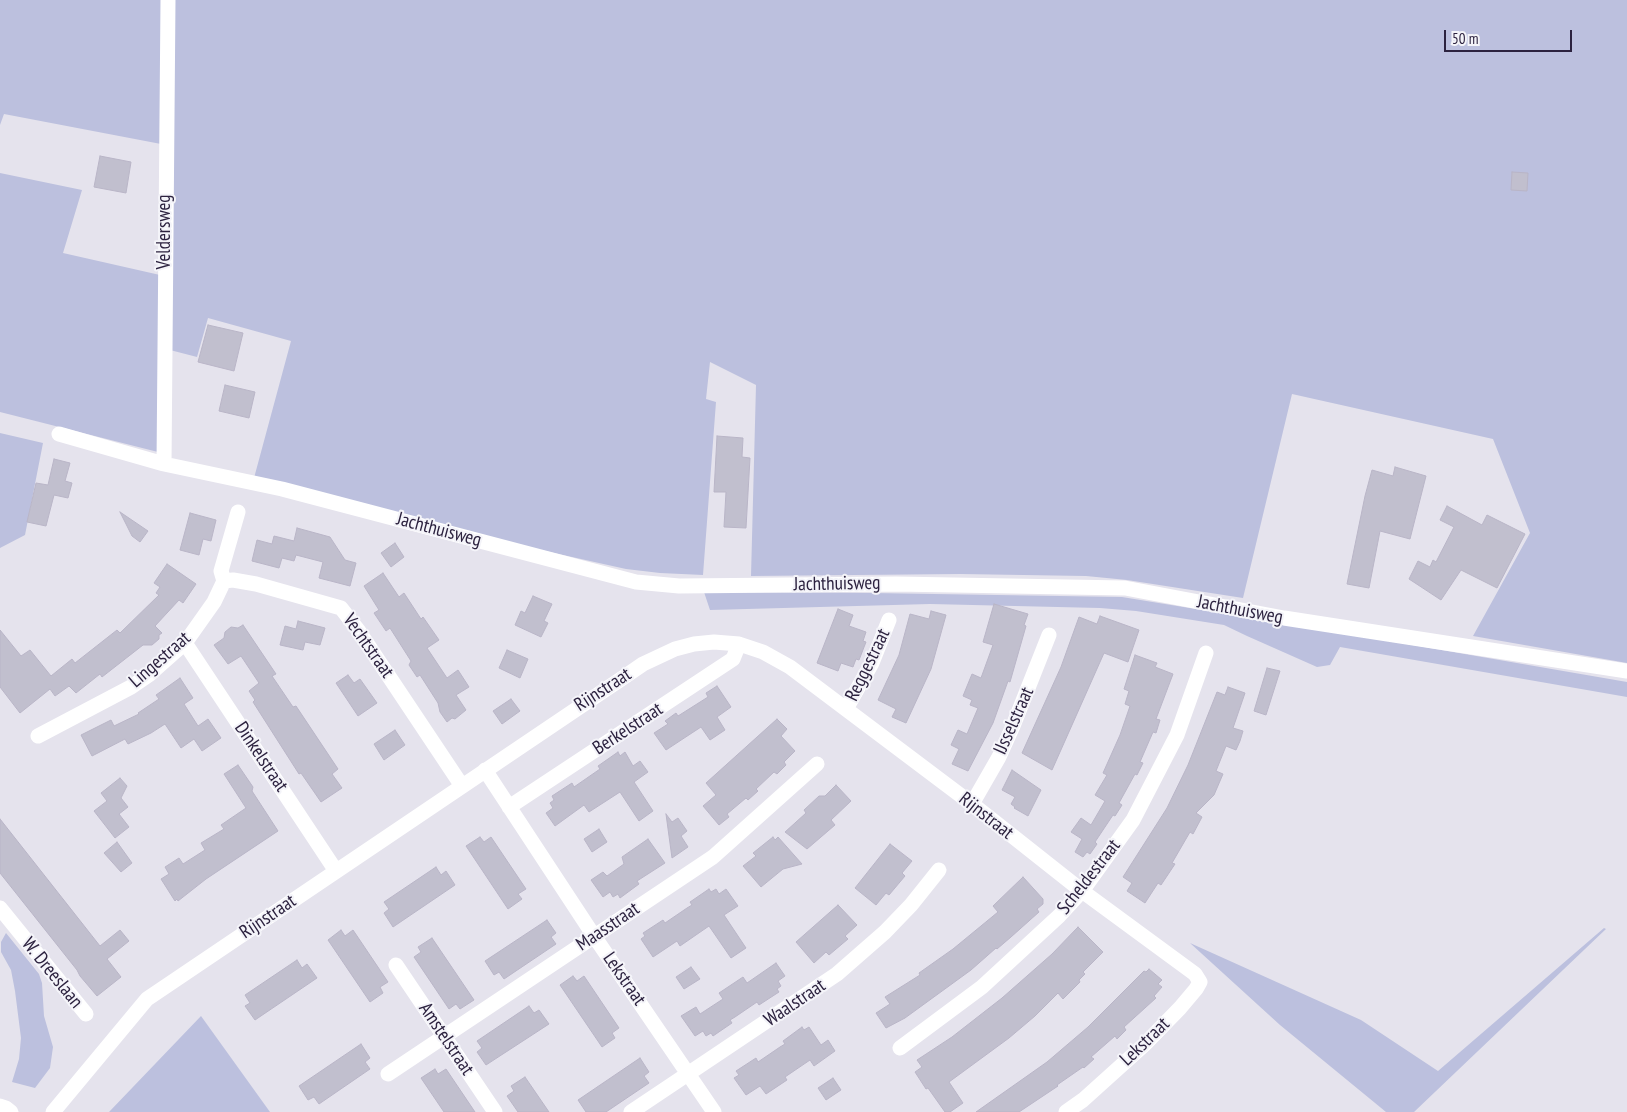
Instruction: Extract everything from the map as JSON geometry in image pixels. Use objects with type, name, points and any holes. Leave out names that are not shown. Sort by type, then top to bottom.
[{"type":"street","name":"Veldersweg","points":[[164,464],[168,0]]},
{"type":"street","name":"Jachthuisweg","points":[[59,434],[164,464],[282,489],[636,582],[679,586],[896,584],[1125,588],[1284,618],[1627,671]]},
{"type":"street","name":"Lingestraat","points":[[38,736],[131,687],[150,674],[185,643],[214,602],[224,581],[222,571],[238,512]]},
{"type":"street","name":"Vechtstraat","points":[[224,581],[233,580],[256,584],[341,608],[462,786]]},
{"type":"street","name":"Reggestraat","points":[[846,709],[872,663],[889,620]]},
{"type":"street","name":"IJsselstraat","points":[[972,804],[1013,726],[1049,635]]},
{"type":"street","name":"Rijnstraat","points":[[53,1112],[147,999],[643,664],[675,649],[694,644],[714,642],[739,644],[763,652],[790,668],[972,804],[1082,891],[1184,966]]},
{"type":"street","name":"Dinkelstraat","points":[[185,643],[336,871]]},
{"type":"street","name":"Berkelstraat","points":[[509,807],[733,659],[739,644]]},
{"type":"street","name":"Scheldestraat","points":[[900,1048],[982,987],[1059,916],[1082,891],[1133,820],[1177,735],[1206,653]]},
{"type":"street","name":"Maasstraat","points":[[388,1074],[713,857],[817,764]]},
{"type":"street","name":"Lekstraat","points":[[486,770],[594,936],[714,1112]]},
{"type":"street","name":"Waalstraat","points":[[631,1112],[843,969],[885,932],[911,905],[939,870]]},
{"type":"street","name":"W. Dreeslaan","points":[[0,908],[86,1014]]},
{"type":"street","name":"Amstelstraat","points":[[396,965],[495,1112]]},
{"type":"street","name":"Lekstraat","points":[[1066,1112],[1083,1100],[1144,1045],[1196,990],[1200,982],[1195,974],[1184,966]]},
{"type":"street","points":[[0,1106],[11,1112]]},
{"type":"shaded area","points":[[0,0],[162,0],[161,144],[4,114],[0,125]]},
{"type":"shaded area","points":[[174,0],[1627,0],[1627,663],[1473,636],[1530,533],[1493,439],[1292,394],[1243,598],[1127,580],[1086,576],[960,574],[751,576],[756,385],[710,362],[706,399],[716,402],[703,575],[626,569],[527,547],[254,478],[291,341],[208,318],[197,357],[170,350]]},
{"type":"shaded area","points":[[0,173],[82,190],[63,253],[160,275],[158,452],[0,412]]},
{"type":"shaded area","points":[[0,433],[43,443],[25,535],[0,548]]},
{"type":"shaded area","points":[[704,592],[1122,597],[1627,682],[1627,697],[1340,647],[1330,665],[1317,667],[1224,625],[1136,611],[1100,608],[930,604],[710,610]]},
{"type":"shaded area","points":[[1604,928],[1606,929],[1414,1112],[1386,1112],[1280,1025],[1190,943],[1361,1020],[1438,1071]]},
{"type":"shaded area","points":[[6,933],[39,974],[42,983],[44,1016],[53,1047],[50,1068],[35,1088],[12,1082],[19,1059],[21,1038],[11,970],[1,952],[1,942]]},
{"type":"shaded area","points":[[201,1016],[270,1112],[109,1112]]},
{"type":"building","points":[[100,156],[131,162],[126,193],[94,187]]},
{"type":"building","points":[[1512,172],[1528,173],[1527,191],[1511,190]]},
{"type":"building","points":[[208,325],[243,333],[234,371],[198,362]]},
{"type":"building","points":[[225,385],[255,392],[249,418],[219,411]]},
{"type":"building","points":[[717,436],[743,438],[742,457],[750,458],[746,528],[724,527],[726,492],[714,492]]},
{"type":"building","points":[[54,459],[70,463],[65,481],[72,483],[68,498],[54,495],[46,526],[27,522],[36,483],[48,485]]},
{"type":"building","points":[[1395,467],[1426,476],[1410,539],[1380,531],[1369,588],[1347,584],[1372,470],[1393,476]]},
{"type":"building","points":[[1447,506],[1482,525],[1487,515],[1525,534],[1497,588],[1461,570],[1441,600],[1409,579],[1418,561],[1430,567],[1433,560],[1436,562],[1454,527],[1440,520]]},
{"type":"building","points":[[120,512],[148,531],[140,542],[132,536]]},
{"type":"building","points":[[190,513],[216,520],[211,541],[203,539],[199,555],[180,550]]},
{"type":"building","points":[[297,528],[330,537],[345,560],[356,563],[350,586],[319,578],[323,562],[296,555],[294,561],[282,558],[279,568],[252,561],[257,540],[272,544],[274,536],[294,541]]},
{"type":"building","points":[[395,543],[404,557],[391,567],[381,553]]},
{"type":"building","points":[[167,564],[196,584],[183,603],[179,600],[155,626],[162,633],[159,635],[159,639],[152,645],[143,645],[102,677],[100,674],[76,693],[69,686],[55,696],[50,689],[20,713],[0,687],[0,630],[21,656],[30,650],[51,676],[72,659],[75,663],[117,630],[120,633],[159,595],[156,593],[160,587],[154,583]]},
{"type":"building","points":[[383,573],[399,597],[404,593],[421,619],[423,617],[439,640],[427,648],[447,678],[458,670],[469,687],[456,695],[466,710],[455,719],[452,718],[447,722],[440,712],[438,703],[420,675],[417,677],[409,665],[411,661],[390,628],[386,631],[374,613],[379,610],[364,586]]},
{"type":"building","points":[[533,596],[552,604],[544,621],[548,623],[541,637],[515,625],[521,611],[525,613]]},
{"type":"building","points":[[994,604],[1028,614],[1010,682],[1008,681],[993,723],[968,771],[952,764],[959,749],[951,745],[958,730],[967,734],[978,708],[970,705],[972,700],[963,696],[972,674],[981,678],[993,645],[983,642]]},
{"type":"building","points":[[838,609],[853,615],[849,626],[866,632],[863,641],[866,642],[859,660],[856,659],[853,667],[841,663],[838,671],[817,663]]},
{"type":"building","points":[[931,611],[946,615],[931,669],[906,723],[892,717],[896,709],[878,700],[899,655],[910,614],[929,619]]},
{"type":"building","points":[[1100,616],[1139,630],[1128,662],[1104,653],[1052,770],[1022,753],[1061,667],[1079,617],[1097,624]]},
{"type":"building","points":[[298,621],[325,628],[320,645],[305,642],[303,650],[280,645],[285,626],[296,629]]},
{"type":"building","points":[[243,625],[276,674],[272,676],[293,707],[296,706],[338,769],[332,774],[342,788],[321,802],[301,773],[299,774],[253,702],[255,700],[249,691],[259,683],[241,656],[228,664],[214,645],[224,638],[225,632],[231,627],[238,628]]},
{"type":"building","points":[[507,650],[528,659],[520,678],[499,668]]},
{"type":"building","points":[[1135,655],[1157,663],[1155,667],[1173,674],[1156,719],[1160,720],[1156,733],[1153,732],[1140,762],[1143,763],[1119,803],[1122,805],[1115,816],[1113,815],[1095,842],[1097,844],[1090,854],[1087,852],[1083,857],[1075,852],[1082,839],[1071,832],[1081,818],[1091,825],[1105,801],[1095,795],[1107,775],[1103,773],[1120,735],[1130,706],[1125,704],[1129,691],[1124,689]]},
{"type":"building","points":[[1267,668],[1280,671],[1266,715],[1254,711]]},
{"type":"building","points":[[348,675],[354,683],[360,679],[377,703],[358,716],[336,683]]},
{"type":"building","points":[[180,678],[193,698],[184,704],[198,726],[208,719],[221,738],[202,751],[194,739],[181,748],[165,724],[128,744],[125,739],[92,756],[81,735],[111,720],[114,726],[139,714],[159,699],[156,695]]},
{"type":"building","points":[[717,686],[731,707],[717,717],[725,730],[710,740],[701,727],[666,750],[654,733],[668,724],[665,721],[676,713],[678,716],[708,697],[706,693]]},
{"type":"building","points":[[1228,687],[1245,693],[1233,728],[1243,731],[1240,741],[1236,750],[1226,746],[1216,771],[1223,774],[1214,795],[1196,813],[1202,817],[1193,834],[1190,832],[1172,863],[1175,864],[1161,885],[1158,883],[1145,903],[1127,891],[1132,883],[1123,877],[1167,808],[1188,765],[1217,692],[1225,695]]},
{"type":"building","points":[[511,699],[520,711],[502,724],[493,711]]},
{"type":"building","points":[[777,719],[787,729],[781,736],[795,751],[784,762],[786,765],[777,774],[774,772],[756,789],[758,791],[748,800],[746,798],[727,814],[729,817],[719,825],[703,806],[716,795],[706,783]]},
{"type":"building","points":[[395,730],[405,745],[384,760],[374,744]]},
{"type":"building","points":[[618,752],[620,756],[625,752],[633,766],[640,761],[648,772],[634,782],[653,811],[639,821],[620,792],[589,812],[584,805],[555,826],[546,813],[553,808],[550,803],[554,800],[552,796],[572,783],[574,787],[600,769],[598,766]]},
{"type":"building","points":[[238,765],[253,787],[252,791],[278,831],[206,879],[178,901],[177,899],[175,901],[161,879],[169,874],[165,867],[179,858],[183,864],[205,850],[201,843],[224,829],[221,825],[246,808],[224,774]]},
{"type":"building","points":[[1012,770],[1041,790],[1028,816],[1014,808],[1011,804],[1015,797],[1002,790]]},
{"type":"building","points":[[120,778],[127,786],[121,798],[128,807],[119,814],[129,827],[115,838],[94,811],[107,801],[101,793]]},
{"type":"building","points":[[836,785],[851,801],[831,820],[835,825],[807,849],[785,832],[806,813],[804,810],[819,796],[825,796]]},
{"type":"building","points":[[666,814],[672,822],[678,818],[687,831],[681,836],[688,847],[672,858]]},
{"type":"building","points":[[0,819],[100,946],[120,930],[129,941],[107,959],[121,977],[97,996],[0,873]]},
{"type":"building","points":[[599,829],[607,842],[592,852],[584,839]]},
{"type":"building","points":[[480,837],[484,842],[491,837],[526,889],[518,894],[522,899],[508,909],[466,846]]},
{"type":"building","points":[[773,837],[775,840],[778,837],[802,864],[783,869],[761,887],[743,866],[756,856],[753,853]]},
{"type":"building","points":[[648,839],[665,863],[637,881],[639,884],[620,898],[618,894],[613,897],[610,892],[603,897],[591,880],[603,872],[607,876],[624,864],[622,857]]},
{"type":"building","points":[[117,842],[132,863],[121,872],[104,853]]},
{"type":"building","points":[[890,844],[912,861],[902,873],[905,876],[889,895],[886,893],[876,905],[855,888]]},
{"type":"building","points":[[436,867],[441,875],[446,871],[455,885],[393,927],[384,913],[389,909],[384,902]]},
{"type":"building","points":[[1023,877],[1043,899],[1043,904],[1037,909],[1039,912],[971,970],[905,1018],[886,1028],[876,1013],[890,1004],[885,997],[920,975],[919,973],[953,949],[998,912],[993,906]]},
{"type":"building","points":[[709,889],[711,892],[716,889],[719,894],[726,889],[738,906],[724,915],[746,948],[731,958],[709,926],[680,946],[677,941],[653,957],[641,939],[645,936],[643,933],[663,920],[665,923],[692,905],[690,902]]},
{"type":"building","points":[[838,905],[857,925],[845,936],[848,939],[829,955],[826,952],[814,963],[796,942]]},
{"type":"building","points":[[547,920],[556,933],[551,937],[556,944],[504,979],[499,972],[494,975],[485,961]]},
{"type":"building","points":[[1078,927],[1103,952],[1083,972],[1085,974],[1079,980],[1080,982],[1063,999],[1058,993],[1009,1038],[949,1082],[963,1103],[950,1112],[945,1112],[915,1072],[922,1067],[917,1060],[952,1037],[1002,998],[1052,954]]},
{"type":"building","points":[[341,930],[345,936],[353,930],[388,982],[380,987],[383,993],[370,1002],[328,940]]},
{"type":"building","points":[[432,938],[474,1000],[460,1009],[456,1004],[449,1009],[414,957],[421,952],[418,947]]},
{"type":"building","points":[[297,960],[302,968],[307,964],[317,978],[255,1020],[245,1006],[250,1003],[245,995]]},
{"type":"building","points":[[776,963],[785,976],[778,981],[781,986],[777,989],[779,992],[759,1005],[757,1002],[730,1020],[732,1023],[713,1036],[711,1033],[706,1036],[703,1031],[695,1036],[681,1016],[696,1007],[700,1014],[723,999],[719,993],[743,977],[747,983]]},
{"type":"building","points":[[691,967],[700,979],[684,989],[676,977]]},
{"type":"building","points":[[1149,969],[1162,980],[1158,984],[1162,987],[1154,996],[1156,998],[1124,1027],[1126,1030],[1117,1039],[1115,1036],[1091,1057],[1094,1059],[1084,1068],[1019,1112],[976,1112],[1047,1062],[1088,1027],[1144,971],[1146,972]]},
{"type":"building","points":[[573,976],[577,981],[584,976],[619,1028],[612,1033],[615,1038],[602,1047],[560,985]]},
{"type":"building","points":[[529,1006],[534,1013],[539,1010],[549,1024],[486,1065],[477,1052],[482,1048],[477,1041]]},
{"type":"building","points":[[802,1027],[804,1030],[809,1027],[821,1045],[828,1040],[835,1051],[814,1066],[810,1060],[785,1077],[787,1080],[766,1094],[760,1086],[746,1095],[734,1078],[739,1075],[736,1071],[756,1058],[758,1062],[785,1044],[783,1041]]},
{"type":"building","points":[[361,1044],[370,1058],[365,1062],[370,1069],[319,1104],[314,1097],[308,1100],[299,1086]]},
{"type":"building","points":[[640,1058],[649,1072],[644,1076],[649,1083],[606,1112],[586,1112],[578,1100]]},
{"type":"building","points":[[435,1069],[438,1074],[446,1069],[475,1112],[444,1112],[421,1078]]},
{"type":"building","points":[[525,1077],[549,1112],[518,1112],[507,1096],[514,1091],[511,1086]]},
{"type":"building","points":[[833,1078],[841,1090],[826,1100],[818,1088]]}]
